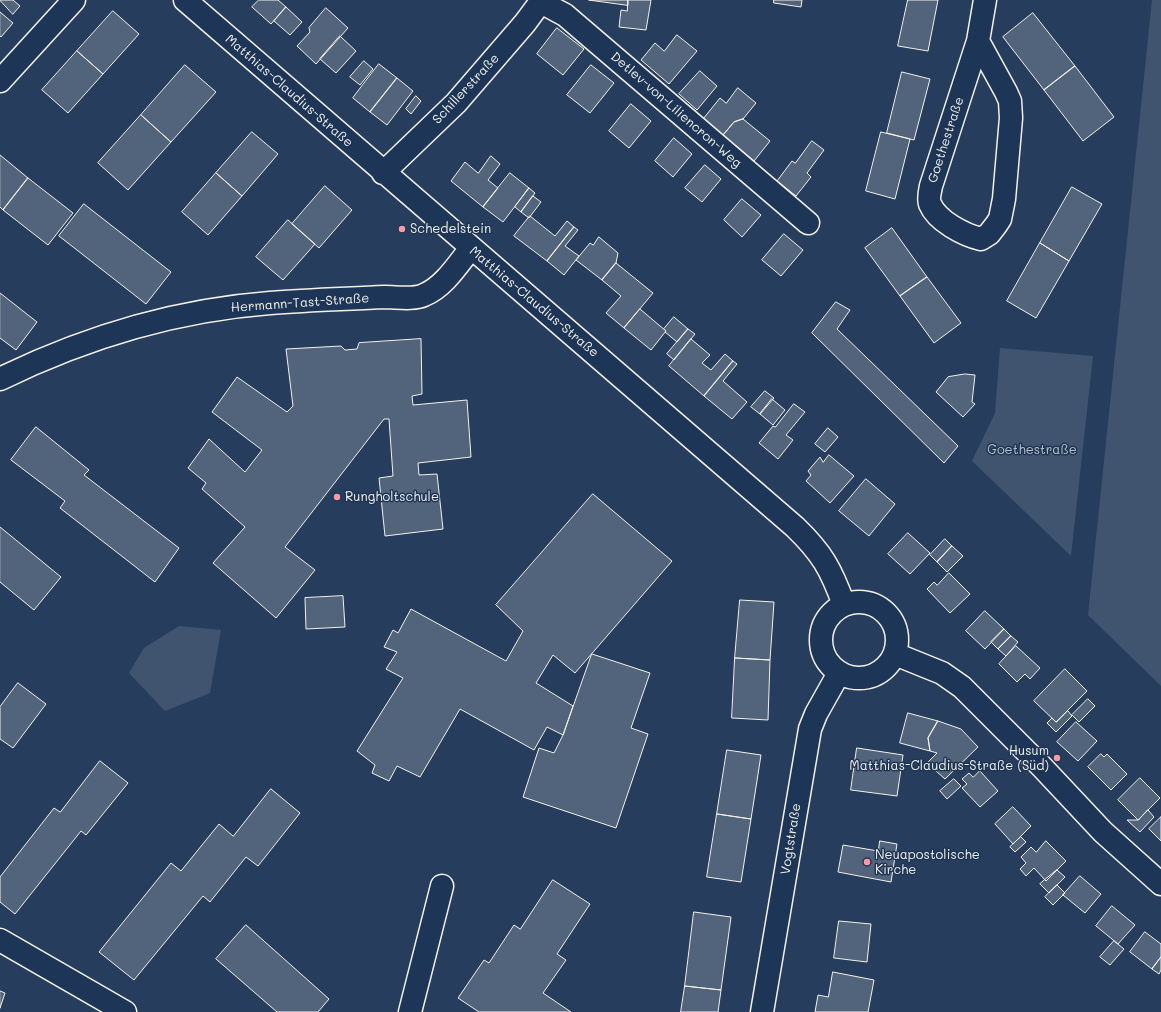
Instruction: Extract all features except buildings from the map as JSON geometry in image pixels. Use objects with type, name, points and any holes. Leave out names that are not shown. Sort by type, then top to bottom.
[{"type":"street","points":[[0,81],[74,0]]},
{"type":"street","name":"Matthias-Claudius-Straße","points":[[185,0],[803,534],[825,560],[833,575],[844,605]]},
{"type":"street","name":"Goethestraße","points":[[978,41],[1006,92],[1011,113],[1004,199],[1000,219],[989,234],[981,239],[971,236],[944,221],[935,212],[929,201],[931,186],[978,41],[985,0]]},
{"type":"street","name":"Schillerstraße","points":[[383,172],[456,103],[542,1]]},
{"type":"street","name":"Detlev-von-Liliencron-Weg","points":[[542,1],[565,15],[808,223]]},
{"type":"street","name":"Hermann-Tast-Straße","points":[[0,379],[51,355],[90,341],[145,325],[216,310],[270,303],[424,296],[447,278],[471,248]]},
{"type":"street","points":[[856,602],[872,604],[880,608],[892,620],[897,638],[895,654],[887,666],[876,675],[862,679],[850,678],[839,673],[829,664],[822,651],[820,637],[824,624],[832,612],[844,605],[856,602]]},
{"type":"street","points":[[895,654],[942,673],[962,687],[1042,767],[1103,832],[1161,884]]},
{"type":"street","name":"Vogtstraße","points":[[762,1012],[810,729],[816,714],[839,673]]},
{"type":"street","points":[[410,1012],[442,886]]},
{"type":"street","points":[[0,940],[125,1012]]},
{"type":"green space","points":[[1152,0],[1161,0],[1161,686],[1088,615]]},
{"type":"green space","name":"Goethestraße","points":[[1000,348],[1093,356],[1071,556],[972,461],[995,413]]},
{"type":"green space","points":[[179,626],[221,630],[210,693],[165,711],[129,673],[144,648]]},
{"type":"place","name":"Schedelstein","points":[[402,229]]},
{"type":"place","name":"Rungholtschule","points":[[337,497]]},
{"type":"place","name":"Husum Matthias-Claudius-Straße (Süd)","points":[[1057,758]]},
{"type":"place","name":"Neuapostolische Kirche","points":[[867,862]]}]
